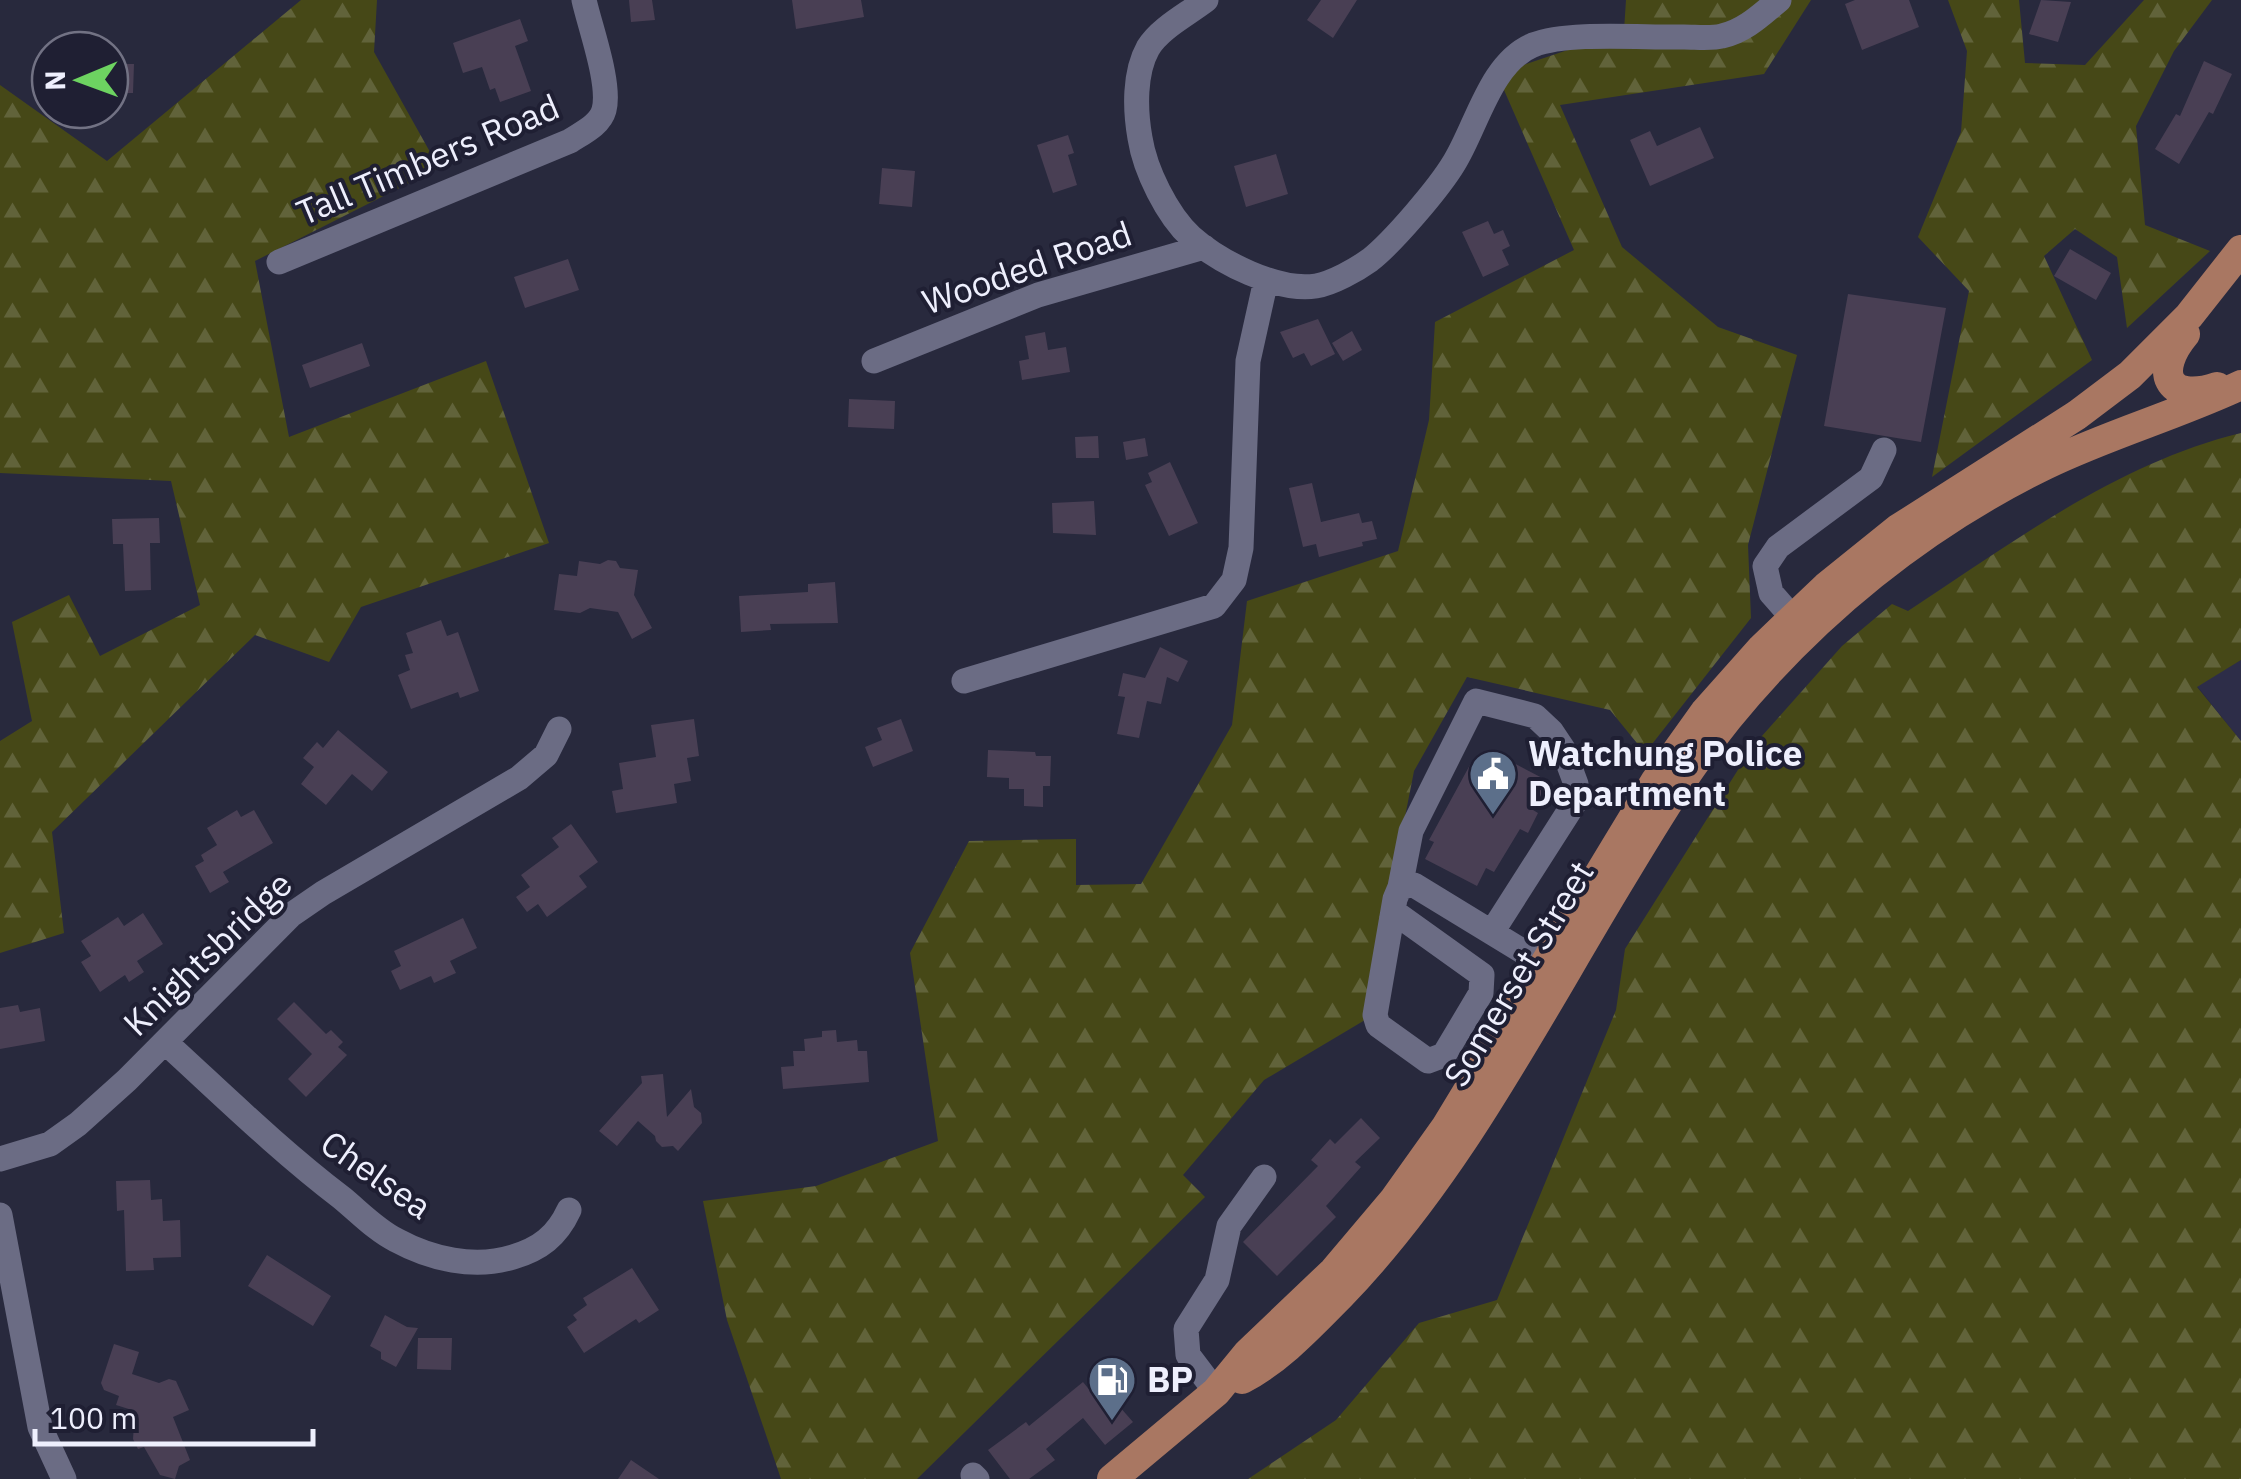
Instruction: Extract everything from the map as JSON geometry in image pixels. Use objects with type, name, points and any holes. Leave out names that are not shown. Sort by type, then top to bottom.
[{"type":"main road","name":"Somerset Street","points":[[1112,1479],[1216,1392],[1248,1353],[1334,1271],[1394,1200],[1702,750],[1759,682],[1799,625],[1860,557],[2077,415],[2152,356],[2239,253]]},
{"type":"main road","points":[[2239,253],[2197,319],[2173,348],[2167,365],[2171,381],[2192,393],[2241,382]]},
{"type":"main road","name":"Somerset Street","points":[[1799,625],[2006,484],[2241,382]]},
{"type":"street","name":"Tall Timbers Road","points":[[279,262],[570,142],[598,122],[604,109],[604,88],[584,0]]},
{"type":"street","points":[[1206,0],[1160,34],[1147,50],[1137,91],[1140,140],[1156,183],[1190,236],[1266,280],[1312,287],[1326,284],[1370,260],[1453,165],[1511,60],[1534,45],[1571,38],[1721,37],[1751,24],[1779,0]]},
{"type":"street","name":"Wooded Road","points":[[874,360],[1038,295],[1204,247]]},
{"type":"street","points":[[964,682],[1214,606],[1234,580],[1241,548],[1248,361],[1266,280]]},
{"type":"street","points":[[1799,625],[1771,593],[1765,566],[1778,547],[1871,478],[1884,450]]},
{"type":"street","points":[[1397,900],[1482,975],[1482,994],[1437,1060],[1428,1060],[1378,1024],[1375,1015],[1397,900],[1412,831],[1476,701],[1535,716],[1563,749],[1573,771],[1575,802],[1492,932]]},
{"type":"street","name":"Knightsbridge","points":[[0,1159],[50,1144],[78,1124],[291,916],[323,893],[519,778],[546,755],[559,728]]},
{"type":"street","points":[[1397,900],[1414,885],[1553,970]]},
{"type":"street","name":"Chelsea","points":[[165,1042],[297,1163],[394,1240],[446,1260],[500,1261],[533,1251],[552,1237],[569,1210]]},
{"type":"street","points":[[1216,1392],[1188,1355],[1186,1328],[1217,1280],[1229,1226],[1264,1176]]},
{"type":"street","points":[[0,1215],[40,1427],[64,1479]]},
{"type":"shaded area","points":[[2241,660],[2241,741],[2197,686]]},
{"type":"green space","points":[[301,0],[377,0],[374,52],[439,168],[255,261],[289,437],[486,361],[549,543],[361,607],[329,662],[255,635],[52,832],[64,933],[0,953],[0,741],[32,721],[12,622],[69,595],[100,656],[200,605],[171,481],[0,473],[0,85],[30,106],[30,130],[63,130],[107,161]]},
{"type":"green space","points":[[1626,0],[1811,0],[1764,74],[1560,105],[1622,247],[1718,327],[1797,355],[1748,545],[1751,618],[1645,753],[1610,710],[1467,677],[1414,771],[1365,1020],[1264,1080],[1183,1175],[1205,1197],[917,1479],[781,1479],[727,1320],[703,1201],[816,1186],[938,1141],[910,953],[969,841],[1076,839],[1076,885],[1141,884],[1232,725],[1247,601],[1398,551],[1429,420],[1435,322],[1574,250],[1497,74],[1624,31]]},
{"type":"green space","points":[[1948,0],[2019,0],[2025,63],[2085,65],[2144,0],[2212,0],[2174,51],[2136,126],[2145,225],[2210,251],[2127,328],[2117,257],[2075,229],[2044,256],[2092,360],[1932,477],[1969,291],[1918,237],[1961,132],[1967,51]]},
{"type":"green space","points":[[2241,433],[2241,660],[2197,687],[2241,741],[2241,1479],[1248,1479],[1336,1420],[1419,1323],[1497,1300],[1616,1010],[1625,949],[1753,746],[1842,646],[1892,604],[1908,611],[2027,532],[2109,484],[2196,446]]},
{"type":"building","points":[[629,0],[652,0],[655,20],[631,22]]},
{"type":"building","points":[[792,0],[861,0],[864,17],[796,29]]},
{"type":"building","points":[[1321,0],[1357,0],[1333,38],[1307,20]]},
{"type":"building","points":[[1855,0],[1909,0],[1919,27],[1862,50],[1845,4]]},
{"type":"building","points":[[2041,0],[2071,2],[2058,42],[2029,34]]},
{"type":"building","points":[[520,19],[528,41],[515,46],[531,91],[500,102],[495,88],[490,90],[482,67],[463,73],[453,43]]},
{"type":"building","points":[[2204,61],[2232,74],[2213,114],[2209,112],[2179,164],[2155,149],[2176,114],[2180,116]]},
{"type":"building","points":[[130,64],[134,64],[130,93]]},
{"type":"building","points":[[1700,127],[1714,158],[1650,186],[1630,140],[1650,131],[1657,146]]},
{"type":"building","points":[[1068,135],[1074,153],[1068,155],[1077,185],[1053,193],[1037,145]]},
{"type":"building","points":[[1276,154],[1288,194],[1246,207],[1234,166]]},
{"type":"building","points":[[882,168],[915,171],[912,207],[879,204]]},
{"type":"building","points":[[1488,221],[1494,234],[1503,230],[1510,246],[1502,250],[1509,265],[1483,277],[1462,232]]},
{"type":"building","points":[[2070,249],[2111,273],[2096,300],[2054,276]]},
{"type":"building","points":[[568,259],[579,290],[525,308],[514,277]]},
{"type":"building","points":[[1848,294],[1946,308],[1921,442],[1824,426]]},
{"type":"building","points":[[1318,319],[1335,354],[1311,366],[1304,353],[1293,358],[1280,332]]},
{"type":"building","points":[[1352,331],[1362,350],[1343,361],[1332,343]]},
{"type":"building","points":[[1045,332],[1048,350],[1066,347],[1070,372],[1022,380],[1019,361],[1029,359],[1025,336]]},
{"type":"building","points":[[362,343],[370,366],[310,388],[302,365]]},
{"type":"building","points":[[849,399],[895,401],[894,429],[848,427]]},
{"type":"building","points":[[1098,436],[1099,458],[1076,458],[1075,437]]},
{"type":"building","points":[[1145,438],[1148,456],[1126,460],[1123,442]]},
{"type":"building","points":[[1170,462],[1198,523],[1169,536],[1145,485],[1152,482],[1148,473]]},
{"type":"building","points":[[1312,483],[1321,522],[1359,513],[1362,523],[1372,521],[1377,539],[1319,557],[1316,544],[1303,547],[1289,488]]},
{"type":"building","points":[[1094,501],[1096,535],[1053,533],[1052,503]]},
{"type":"building","points":[[159,518],[160,543],[150,543],[151,590],[125,591],[123,544],[113,544],[112,519]]},
{"type":"building","points":[[579,561],[600,564],[616,561],[620,568],[638,570],[634,595],[652,628],[632,639],[618,612],[590,608],[580,613],[554,610],[559,574],[577,576]]},
{"type":"building","points":[[835,582],[838,623],[770,624],[771,630],[741,632],[739,596],[808,592],[808,584]]},
{"type":"building","points":[[441,620],[447,636],[458,632],[479,691],[460,698],[458,692],[411,709],[398,675],[410,670],[405,655],[413,653],[406,633]]},
{"type":"building","points":[[1160,647],[1188,661],[1178,682],[1167,677],[1161,704],[1147,701],[1139,738],[1117,734],[1125,697],[1118,696],[1123,673],[1145,678]]},
{"type":"building","points":[[694,719],[699,756],[687,758],[691,781],[674,784],[677,803],[616,813],[612,791],[623,789],[619,763],[656,757],[651,725]]},
{"type":"building","points":[[901,719],[913,751],[873,767],[865,747],[882,740],[877,728]]},
{"type":"building","points":[[338,730],[388,772],[372,791],[352,774],[326,805],[301,784],[314,767],[303,758],[317,742],[323,748]]},
{"type":"building","points":[[988,750],[1051,756],[1050,786],[1043,786],[1043,807],[1024,806],[1024,789],[1009,789],[1009,778],[987,777]]},
{"type":"building","name":"Watchung Police Department","points":[[1489,750],[1548,781],[1533,810],[1538,813],[1528,833],[1520,829],[1494,872],[1486,868],[1477,886],[1425,859],[1434,842],[1429,840],[1471,763],[1480,768]]},
{"type":"building","points":[[237,810],[241,817],[254,810],[273,843],[223,872],[229,882],[210,893],[195,866],[204,861],[201,855],[217,845],[207,828]]},
{"type":"building","points":[[571,824],[598,862],[579,876],[587,887],[547,917],[538,904],[527,912],[516,897],[530,887],[521,875],[559,847],[552,838]]},
{"type":"building","points":[[143,913],[163,944],[137,961],[144,972],[129,982],[125,975],[100,992],[81,962],[91,956],[81,941],[118,917],[124,926]]},
{"type":"building","points":[[463,918],[477,948],[450,961],[456,973],[434,983],[431,976],[400,990],[391,971],[401,966],[394,951]]},
{"type":"building","points":[[294,1002],[326,1034],[331,1030],[343,1042],[338,1047],[347,1055],[306,1097],[288,1079],[312,1054],[277,1019]]},
{"type":"building","points":[[18,1005],[20,1012],[40,1008],[45,1041],[0,1049],[0,1008]]},
{"type":"building","points":[[836,1030],[837,1042],[857,1040],[858,1051],[867,1051],[869,1082],[783,1089],[781,1067],[794,1066],[793,1051],[805,1051],[804,1039]]},
{"type":"building","points":[[663,1074],[667,1117],[691,1089],[694,1107],[701,1113],[702,1123],[678,1151],[673,1146],[662,1147],[638,1121],[617,1146],[599,1131],[642,1083],[641,1076]]},
{"type":"building","points":[[1361,1118],[1380,1138],[1355,1162],[1361,1167],[1326,1206],[1336,1217],[1277,1276],[1243,1242],[1318,1166],[1311,1160],[1330,1139],[1335,1144]]},
{"type":"building","points":[[150,1180],[151,1200],[162,1199],[163,1221],[180,1220],[181,1257],[153,1258],[154,1270],[126,1271],[124,1210],[117,1211],[116,1181]]},
{"type":"building","points":[[267,1255],[331,1296],[313,1326],[248,1286]]},
{"type":"building","points":[[632,1268],[659,1310],[639,1323],[636,1319],[584,1353],[567,1327],[577,1320],[573,1315],[587,1305],[583,1298]]},
{"type":"building","points":[[385,1315],[407,1327],[418,1328],[396,1367],[381,1359],[381,1352],[370,1346]]},
{"type":"building","points":[[418,1338],[452,1338],[451,1370],[417,1369]]},
{"type":"building","points":[[114,1344],[139,1352],[132,1374],[159,1383],[176,1381],[189,1410],[173,1417],[190,1460],[179,1466],[175,1479],[160,1475],[144,1447],[138,1449],[133,1439],[135,1411],[116,1405],[119,1396],[104,1390],[101,1383]]},
{"type":"building","points":[[1083,1382],[1109,1414],[1119,1406],[1133,1422],[1105,1445],[1083,1418],[1046,1449],[1055,1460],[1029,1479],[1010,1479],[988,1450],[1026,1422],[1029,1426]]},
{"type":"building","points":[[631,1460],[659,1479],[618,1479]]},
{"type":"place","name":"Watchung Police Department","points":[[1493,816]]},
{"type":"place","name":"BP","points":[[1112,1422]]}]
